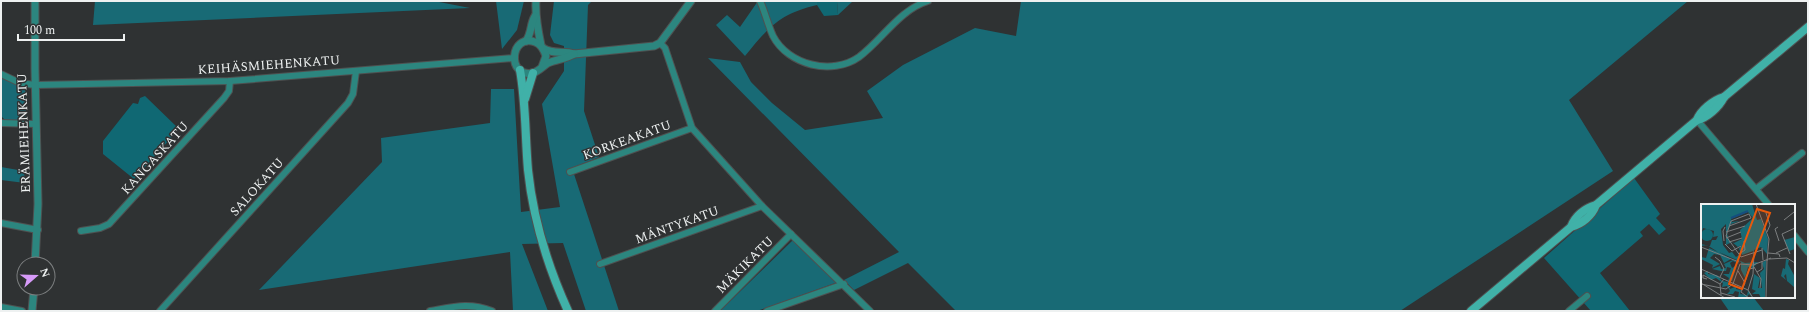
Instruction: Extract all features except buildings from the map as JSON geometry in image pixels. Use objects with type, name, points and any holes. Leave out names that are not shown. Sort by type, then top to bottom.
[{"type":"main road","points":[[1471,311],[1571,227],[1579,225],[1593,213],[1596,205],[1697,120],[1702,119],[1721,103],[1724,97],[1808,27]]},
{"type":"main road","points":[[520,70],[525,99]]},
{"type":"main road","points":[[533,73],[525,99],[525,138],[532,198],[539,230],[549,263],[568,311]]},
{"type":"street","name":"ERÄMIEHENKATU","points":[[35,1],[38,230],[36,256]]},
{"type":"street","points":[[536,1],[535,16],[532,21],[530,36],[526,41],[518,46],[514,54],[516,65],[520,70],[533,73],[549,63],[570,57],[574,54]]},
{"type":"street","points":[[526,41],[535,42],[551,52],[569,52],[574,54],[647,48],[660,42],[691,1]]},
{"type":"street","points":[[760,1],[774,36],[787,52],[803,62],[813,65],[831,66],[845,64],[859,57],[906,13],[928,1]]},
{"type":"street","points":[[535,16],[538,22],[542,47],[546,56],[542,67]]},
{"type":"street","points":[[660,42],[665,48],[692,128],[762,206],[844,284],[870,311]]},
{"type":"street","name":"KEIHÄSMIEHENKATU","points":[[1,74],[20,83],[35,85],[230,81],[514,58]]},
{"type":"street","name":"SALOKATU","points":[[160,311],[348,103],[354,94],[356,71]]},
{"type":"street","name":"KANGASKATU","points":[[81,231],[100,228],[109,224],[224,98],[229,91],[230,81]]},
{"type":"street","points":[[1697,120],[1768,204]]},
{"type":"street","points":[[1,123],[36,124]]},
{"type":"street","name":"KORKEAKATU","points":[[570,172],[692,128]]},
{"type":"street","points":[[1756,189],[1802,153]]},
{"type":"street","name":"MÄNTYKATU","points":[[600,264],[762,206]]},
{"type":"street","points":[[1,223],[38,230]]},
{"type":"street","name":"MÄKIKATU","points":[[715,311],[792,234]]},
{"type":"street","points":[[1795,236],[1808,252]]},
{"type":"street","points":[[767,311],[844,284]]},
{"type":"street","points":[[32,311],[33,296]]},
{"type":"street","points":[[1569,311],[1586,296]]},
{"type":"street","points":[[430,311],[466,305],[481,307],[492,311]]},
{"type":"street","points":[[1,307],[22,311]]},
{"type":"shaded area","points":[[95,1],[434,1],[470,8],[93,25]]},
{"type":"shaded area","points":[[496,1],[524,1],[517,30],[502,49]]},
{"type":"shaded area","points":[[554,1],[592,1],[588,5],[584,111],[599,157],[572,168],[619,311],[586,311],[563,243],[522,244],[548,311],[513,311],[510,252],[259,290],[382,162],[381,138],[490,123],[491,89],[514,89],[521,212],[560,207],[542,104],[564,71],[564,46],[554,43],[550,35]]},
{"type":"shaded area","points":[[758,1],[817,1],[817,5],[784,17],[768,29],[745,56],[716,25],[727,15],[740,27]]},
{"type":"shaded area","points":[[817,1],[837,1],[838,15],[824,16],[817,5]]},
{"type":"shaded area","points":[[837,1],[853,1],[838,15]]},
{"type":"shaded area","points":[[1021,1],[1688,1],[1569,100],[1613,171],[1400,311],[956,311],[908,263],[854,290],[844,280],[899,252],[708,58],[740,62],[751,82],[772,103],[805,130],[883,118],[867,91],[903,65],[975,28],[1016,36]]},
{"type":"shaded area","points":[[1,77],[26,89],[26,122],[7,122],[1,116]]},
{"type":"shaded area","points":[[145,96],[179,129],[134,179],[103,154],[103,141],[133,103],[138,104],[140,98]]},
{"type":"shaded area","points":[[1,167],[24,171],[25,183],[1,180]]},
{"type":"shaded area","points":[[1634,178],[1660,214],[1656,218],[1666,229],[1659,235],[1649,224],[1640,232],[1643,236],[1600,273],[1630,311],[1591,311],[1544,258]]},
{"type":"shaded area","points":[[793,240],[838,282],[757,311],[720,311]]},
{"type":"shaded area","points":[[1720,298],[1754,298],[1764,311],[1729,311]]}]
